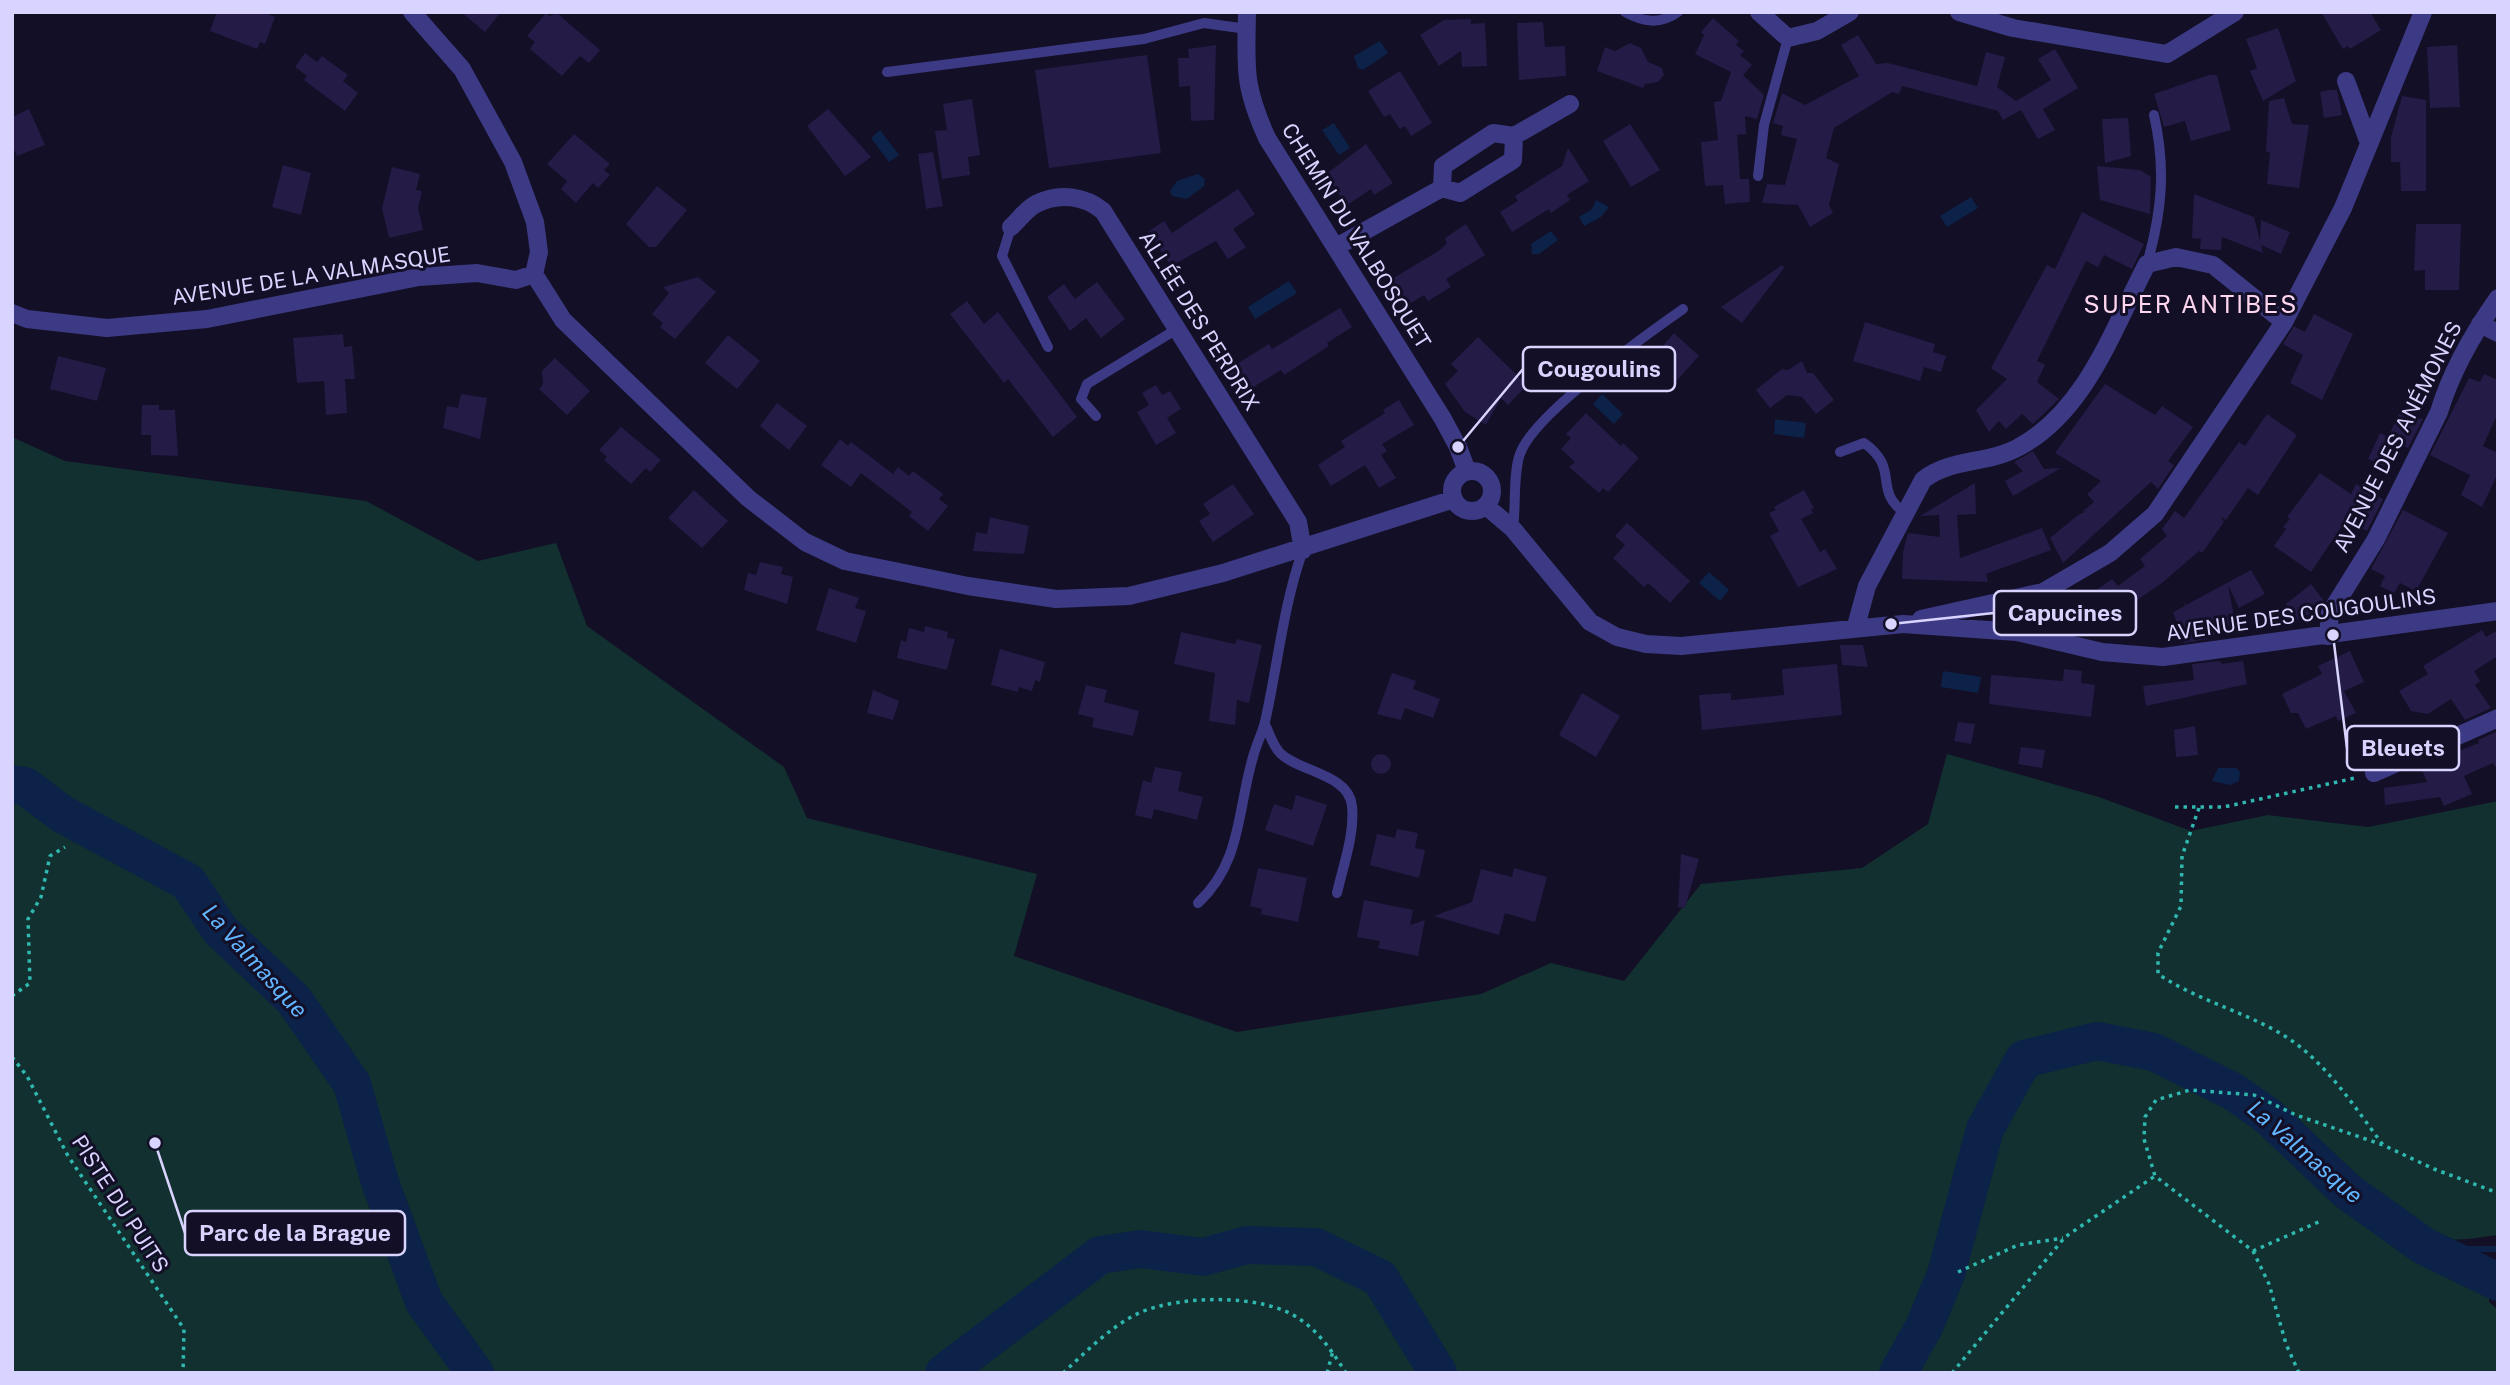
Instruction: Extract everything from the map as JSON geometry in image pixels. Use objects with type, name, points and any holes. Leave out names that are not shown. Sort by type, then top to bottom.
[{"type":"street","points":[[412,12],[462,69],[513,162],[535,222],[539,252],[534,274],[563,320],[748,498],[806,542],[845,561],[968,586],[1056,599],[1129,596],[1303,550],[1454,499]]},
{"type":"street","points":[[1759,12],[1788,38],[1817,31],[1850,12]]},
{"type":"street","points":[[1959,12],[2013,28],[2167,54],[2235,12]]},
{"type":"street","points":[[1486,506],[1513,528],[1590,622],[1617,637],[1646,644],[1681,646],[1856,626],[1962,619],[2043,592],[2110,554],[2155,514],[2284,322],[2343,208],[2423,12]]},
{"type":"street","name":"CHEMIN DU VALBOSQUET","points":[[1247,21],[1244,64],[1251,102],[1267,138],[1443,419],[1467,471]]},
{"type":"street","points":[[2346,81],[2369,144]]},
{"type":"street","points":[[1442,188],[1443,166],[1493,133],[1514,136],[1570,104]]},
{"type":"street","points":[[1336,247],[1442,188],[1460,194],[1513,160],[1514,136]]},
{"type":"street","name":"ALLÉE DES PERDRIX","points":[[1011,227],[1035,204],[1068,197],[1088,199],[1104,211],[1298,522],[1303,550]]},
{"type":"street","points":[[1856,626],[1867,586],[1923,480],[1934,470],[2018,448],[2060,418],[2081,391],[2147,264],[2176,257],[2213,265],[2284,322]]},
{"type":"street","name":"AVENUE DE LA VALMASQUE","points":[[12,313],[27,319],[107,328],[207,319],[419,277],[477,273],[516,280],[534,274]]},
{"type":"street","name":"AVENUE DES ANÉMONES","points":[[2328,636],[2330,612],[2376,540],[2480,324],[2498,298]]},
{"type":"street","points":[[2480,324],[2498,333]]},
{"type":"street","points":[[1467,471],[1481,472],[1490,481],[1493,494],[1486,506],[1468,511],[1454,499],[1452,492],[1456,479],[1467,471]]},
{"type":"street","name":"AVENUE DES COUGOULINS","points":[[1962,619],[2102,652],[2150,657],[2195,654],[2498,611]]},
{"type":"street","points":[[2374,773],[2498,718]]},
{"type":"lane","points":[[1625,12],[1643,22],[1670,18],[1678,12]]},
{"type":"lane","points":[[887,72],[1144,39],[1204,23],[1247,21]]},
{"type":"lane","points":[[1758,176],[1764,125],[1788,38]]},
{"type":"lane","points":[[2147,264],[2155,238],[2163,154],[2154,115]]},
{"type":"lane","points":[[1011,227],[1002,256],[1048,347]]},
{"type":"lane","points":[[1513,528],[1520,454],[1532,434],[1604,367],[1683,309]]},
{"type":"lane","points":[[1096,416],[1081,399],[1087,384],[1177,329]]},
{"type":"lane","points":[[1840,452],[1864,443],[1876,452],[1887,472],[1886,489],[1891,504],[1905,513]]},
{"type":"lane","points":[[1198,904],[1216,886],[1234,845],[1253,757],[1265,724],[1289,588],[1303,550]]},
{"type":"lane","points":[[1265,724],[1279,752],[1298,766],[1340,784],[1352,803],[1353,822],[1337,893]]},
{"type":"path","points":[[2175,807],[2199,808],[2262,801],[2374,773]]},
{"type":"path","points":[[2199,808],[2182,856],[2181,906],[2158,953],[2158,974],[2179,988],[2281,1033],[2330,1074],[2383,1145]]},
{"type":"path","points":[[12,996],[30,984],[28,919],[41,897],[50,856],[65,847]]},
{"type":"path","name":"PISTE DU PUITS","points":[[12,1057],[27,1076],[68,1156],[184,1329],[183,1373]]},
{"type":"path","points":[[2299,1373],[2286,1344],[2269,1284],[2253,1251],[2155,1176],[2144,1139],[2145,1117],[2157,1100],[2190,1090],[2254,1095],[2296,1115],[2383,1145],[2498,1194]]},
{"type":"path","points":[[1952,1373],[2065,1237],[2155,1176]]},
{"type":"path","points":[[2253,1251],[2323,1220]]},
{"type":"path","points":[[1958,1272],[2018,1245],[2065,1237]]},
{"type":"path","points":[[1062,1373],[1099,1340],[1139,1313],[1190,1298],[1252,1301],[1300,1318],[1333,1351],[1346,1373]]},
{"type":"path","points":[[1327,1373],[1333,1351]]},
{"type":"green space","points":[[12,437],[65,461],[366,501],[478,561],[556,543],[587,626],[784,767],[807,818],[1037,874],[1014,956],[1237,1032],[1481,994],[1551,963],[1624,981],[1701,884],[1862,868],[1928,824],[1947,754],[2099,797],[2191,831],[2268,815],[2368,827],[2498,801],[2498,1235],[2440,1239],[2391,1223],[2489,1295],[2489,1302],[2498,1310],[2498,1373],[12,1373]]},
{"type":"water","points":[[1380,41],[1388,53],[1363,70],[1358,68],[1354,56]]},
{"type":"water","points":[[1334,123],[1350,148],[1339,155],[1322,130]]},
{"type":"water","points":[[880,130],[899,155],[889,162],[871,138]]},
{"type":"water","points":[[1198,174],[1205,179],[1204,186],[1187,199],[1172,196],[1170,191],[1177,181]]},
{"type":"water","points":[[1971,197],[1978,208],[1947,227],[1940,216]]},
{"type":"water","points":[[1596,200],[1609,207],[1601,217],[1584,226],[1579,217],[1592,209]]},
{"type":"water","points":[[1551,231],[1558,240],[1539,254],[1532,254],[1531,244]]},
{"type":"water","points":[[1289,281],[1297,293],[1255,319],[1248,307]]},
{"type":"water","points":[[1602,394],[1623,414],[1614,424],[1593,404]]},
{"type":"water","points":[[1775,419],[1806,423],[1804,438],[1774,434]]},
{"type":"water","points":[[1709,572],[1729,590],[1720,601],[1699,583]]},
{"type":"water","points":[[1943,671],[1981,677],[1978,693],[1941,687]]},
{"type":"water","points":[[2218,768],[2236,768],[2240,772],[2239,781],[2230,785],[2212,781]]},
{"type":"building","points":[[217,12],[263,12],[275,17],[265,44],[260,42],[257,49],[210,31]]},
{"type":"building","points":[[461,12],[501,12],[485,32]]},
{"type":"building","points":[[2321,12],[2370,12],[2381,30],[2350,49],[2348,46],[2343,49]]},
{"type":"building","points":[[546,13],[549,16],[558,14],[600,50],[589,63],[580,56],[562,76],[530,49],[535,42],[527,36]]},
{"type":"building","points":[[1713,18],[1739,41],[1736,45],[1744,51],[1740,55],[1752,65],[1743,75],[1764,95],[1757,119],[1745,116],[1746,134],[1737,135],[1740,179],[1749,179],[1750,202],[1725,204],[1723,185],[1705,186],[1701,142],[1718,140],[1714,102],[1721,101],[1731,72],[1695,54],[1704,35],[1701,32]]},
{"type":"building","points":[[1471,19],[1471,24],[1485,23],[1487,66],[1462,67],[1461,51],[1439,66],[1420,35],[1444,20]]},
{"type":"building","points":[[1543,22],[1545,47],[1565,46],[1566,76],[1519,80],[1517,23]]},
{"type":"building","points":[[2278,28],[2296,81],[2263,101],[2250,71],[2257,68],[2246,39]]},
{"type":"building","points":[[1858,35],[1876,64],[1888,63],[1977,86],[1986,52],[2005,57],[1997,87],[2016,101],[2051,80],[2038,59],[2055,49],[2078,88],[2043,109],[2055,130],[2038,139],[2021,110],[2003,120],[1998,111],[1902,86],[1899,94],[1892,92],[1834,128],[1826,158],[1839,164],[1829,205],[1833,213],[1810,227],[1798,205],[1762,203],[1767,184],[1785,185],[1797,139],[1781,135],[1783,126],[1773,123],[1782,93],[1805,105],[1859,76],[1841,45]]},
{"type":"building","points":[[1630,43],[1641,48],[1648,62],[1662,68],[1664,75],[1658,82],[1645,84],[1643,88],[1597,71],[1605,47],[1615,51]]},
{"type":"building","points":[[1216,45],[1214,120],[1191,121],[1190,86],[1179,87],[1178,58],[1189,58],[1188,49]]},
{"type":"building","points":[[2457,45],[2460,107],[2430,108],[2427,47]]},
{"type":"building","points":[[305,53],[317,62],[322,56],[348,75],[343,81],[358,93],[345,111],[304,80],[307,76],[295,67]]},
{"type":"building","points":[[1147,55],[1161,153],[1049,168],[1035,70]]},
{"type":"building","points":[[1400,71],[1432,123],[1411,136],[1405,126],[1400,129],[1390,114],[1384,117],[1368,91]]},
{"type":"building","points":[[2209,75],[2217,75],[2231,130],[2191,141],[2185,121],[2164,127],[2154,94]]},
{"type":"building","points":[[2337,90],[2342,115],[2324,118],[2320,92]]},
{"type":"building","points":[[2402,96],[2426,100],[2426,191],[2401,191],[2400,162],[2391,162],[2391,137]]},
{"type":"building","points":[[2284,98],[2292,124],[2309,125],[2299,188],[2267,184],[2270,152],[2266,152],[2269,101]]},
{"type":"building","points":[[972,99],[980,155],[968,157],[970,175],[942,179],[935,131],[947,130],[943,104]]},
{"type":"building","points":[[29,109],[45,145],[17,156],[12,145],[12,117]]},
{"type":"building","points":[[828,109],[871,157],[845,176],[807,126]]},
{"type":"building","points":[[2128,118],[2131,156],[2105,163],[2102,119]]},
{"type":"building","points":[[1630,124],[1660,170],[1631,187],[1603,141]]},
{"type":"building","points":[[574,134],[610,164],[604,170],[610,175],[598,188],[593,183],[576,203],[561,189],[567,181],[547,164]]},
{"type":"building","points":[[1366,144],[1393,183],[1374,195],[1371,189],[1346,206],[1326,174]]},
{"type":"building","points":[[1568,148],[1589,181],[1567,195],[1570,200],[1551,213],[1549,209],[1512,232],[1500,212],[1518,201],[1515,196],[1562,166]]},
{"type":"building","points":[[933,152],[943,206],[926,209],[918,154]]},
{"type":"building","points":[[283,165],[311,173],[301,215],[272,207]]},
{"type":"building","points":[[2097,166],[2140,170],[2151,177],[2150,214],[2100,200]]},
{"type":"building","points":[[392,167],[420,174],[416,190],[422,191],[418,208],[423,230],[389,238],[382,208]]},
{"type":"building","points":[[657,186],[687,210],[656,247],[649,247],[626,224]]},
{"type":"building","points":[[1238,189],[1255,214],[1233,229],[1246,247],[1228,259],[1216,241],[1171,266],[1148,232],[1164,221],[1172,233]]},
{"type":"building","points":[[2194,194],[2254,217],[2260,241],[2261,220],[2290,232],[2281,254],[2261,245],[2263,253],[2222,237],[2221,250],[2200,249],[2201,239],[2192,238]]},
{"type":"building","points":[[2082,212],[2144,244],[2132,269],[2104,255],[2098,267],[2086,261],[2037,361],[2045,365],[2037,382],[2059,399],[2033,424],[2022,414],[2006,429],[1999,421],[1989,432],[1976,410],[2007,379],[1991,368],[2047,265],[2055,269]]},
{"type":"building","points":[[1466,224],[1485,255],[1446,279],[1451,287],[1428,301],[1424,295],[1408,305],[1392,279],[1440,250],[1447,243],[1445,238]]},
{"type":"building","points":[[2416,224],[2461,224],[2459,290],[2425,290],[2425,270],[2414,271]]},
{"type":"building","points":[[1782,265],[1784,268],[1742,323],[1721,307]]},
{"type":"building","points":[[698,277],[716,292],[675,339],[660,327],[663,323],[652,314],[669,293],[663,287]]},
{"type":"building","points":[[1097,282],[1125,319],[1101,338],[1086,318],[1070,331],[1047,297],[1064,284],[1075,299]]},
{"type":"building","points":[[967,301],[984,324],[998,312],[1077,417],[1053,437],[1008,379],[1004,383],[950,314]]},
{"type":"building","points":[[1340,308],[1352,327],[1327,343],[1329,346],[1284,375],[1281,370],[1242,394],[1227,370],[1269,344],[1272,349]]},
{"type":"building","points":[[2314,314],[2353,334],[2322,400],[2290,383],[2303,355],[2283,344],[2294,326],[2305,332]]},
{"type":"building","points":[[1865,322],[1935,344],[1933,352],[1946,356],[1941,372],[1924,367],[1920,381],[1853,361]]},
{"type":"building","points":[[1674,333],[1699,356],[1670,388],[1645,366]]},
{"type":"building","points":[[343,334],[344,347],[352,346],[355,379],[345,379],[347,413],[326,415],[324,381],[297,383],[293,338]]},
{"type":"building","points":[[728,335],[760,361],[737,389],[705,363]]},
{"type":"building","points":[[1478,337],[1527,385],[1508,405],[1501,398],[1486,425],[1465,412],[1445,384],[1458,371],[1451,364]]},
{"type":"building","points":[[58,356],[106,368],[97,401],[50,389]]},
{"type":"building","points":[[555,358],[590,391],[567,415],[539,389],[543,384],[542,371]]},
{"type":"building","points":[[1802,361],[1807,373],[1813,373],[1834,400],[1816,414],[1802,397],[1787,395],[1770,408],[1756,390],[1782,369],[1788,370]]},
{"type":"building","points":[[2484,374],[2498,380],[2498,413],[2483,446],[2498,453],[2498,473],[2482,507],[2461,495],[2470,475],[2430,455],[2469,378],[2480,382]]},
{"type":"building","points":[[2105,384],[2155,415],[2162,406],[2193,427],[2168,461],[2174,465],[2158,489],[2151,482],[2063,563],[2050,538],[2087,511],[2082,512],[2094,502],[2087,494],[2101,481],[2055,453]]},
{"type":"building","points":[[1156,385],[1162,395],[1170,391],[1181,409],[1167,418],[1176,433],[1156,445],[1137,412],[1149,405],[1142,393]]},
{"type":"building","points":[[461,394],[487,398],[480,439],[443,428],[447,406],[458,408]]},
{"type":"building","points":[[1399,400],[1414,425],[1382,444],[1387,451],[1381,455],[1396,478],[1379,488],[1365,465],[1331,486],[1318,465],[1345,447],[1341,441],[1385,413],[1383,410]]},
{"type":"building","points":[[777,403],[807,426],[789,450],[760,426]]},
{"type":"building","points":[[142,405],[159,405],[159,410],[175,410],[178,456],[151,455],[151,435],[141,435]]},
{"type":"building","points":[[1586,413],[1621,446],[1623,443],[1639,458],[1608,492],[1603,488],[1599,493],[1569,467],[1575,462],[1561,449],[1571,438],[1566,434]]},
{"type":"building","points":[[2267,414],[2297,435],[2258,495],[2248,488],[2226,520],[2221,517],[2224,522],[2202,553],[2199,551],[2162,583],[2096,628],[2083,614],[2093,607],[2085,598],[2112,579],[2118,586],[2145,566],[2140,559],[2167,536],[2162,529],[2175,511],[2184,518],[2239,442],[2245,446]]},
{"type":"building","points":[[2399,414],[2423,419],[2408,448],[2400,444],[2388,468],[2368,459],[2380,433],[2388,437]]},
{"type":"building","points":[[621,427],[661,460],[650,472],[646,468],[631,484],[604,460],[607,457],[599,450]]},
{"type":"building","points":[[840,439],[848,446],[851,442],[893,474],[898,467],[909,476],[913,471],[943,494],[939,499],[948,506],[928,531],[909,516],[912,512],[861,473],[851,487],[821,465]]},
{"type":"building","points":[[2033,451],[2044,469],[2061,468],[2013,496],[2005,481],[2023,471],[2014,462]]},
{"type":"building","points":[[2320,473],[2351,494],[2356,484],[2383,499],[2367,531],[2346,520],[2311,572],[2274,546],[2286,529],[2283,527],[2290,519],[2287,517]]},
{"type":"building","points":[[1975,483],[1976,514],[1957,515],[1960,558],[2042,528],[2051,550],[1986,574],[1988,582],[1902,579],[1903,552],[1908,533],[1940,537],[1939,515],[1920,516]]},
{"type":"building","points":[[1233,484],[1254,514],[1213,542],[1199,521],[1210,514],[1203,504]]},
{"type":"building","points":[[694,490],[728,521],[702,548],[668,518]]},
{"type":"building","points":[[1804,490],[1814,508],[1811,510],[1813,513],[1801,519],[1820,552],[1825,549],[1837,569],[1798,587],[1770,536],[1779,531],[1769,513],[1776,510],[1774,507]]},
{"type":"building","points":[[2403,510],[2448,533],[2416,591],[2400,583],[2394,593],[2380,586],[2385,576],[2371,569]]},
{"type":"building","points":[[990,517],[1029,526],[1024,554],[973,551],[976,532],[987,534]]},
{"type":"building","points":[[1627,523],[1690,581],[1670,603],[1648,583],[1644,587],[1613,558],[1625,545],[1615,536]]},
{"type":"building","points":[[760,562],[783,567],[781,574],[793,577],[787,604],[744,590],[748,573],[756,575]]},
{"type":"building","points":[[2251,570],[2265,594],[2239,608],[2228,585],[2235,622],[2207,639],[2184,643],[2173,612],[2185,606],[2184,601],[2186,605]]},
{"type":"building","points":[[2311,584],[2324,601],[2320,608],[2294,622],[2286,604]]},
{"type":"building","points":[[829,588],[859,598],[855,608],[866,611],[856,643],[816,630]]},
{"type":"building","points":[[925,626],[948,632],[947,638],[955,639],[947,670],[897,658],[901,640],[906,642],[909,628],[924,632]]},
{"type":"building","points":[[2482,630],[2486,637],[2498,630],[2498,656],[2474,671],[2480,681],[2475,685],[2491,708],[2465,720],[2451,699],[2428,714],[2411,711],[2399,691],[2428,674],[2423,666]]},
{"type":"building","points":[[1181,632],[1235,644],[1237,639],[1262,645],[1249,703],[1237,700],[1235,725],[1209,721],[1215,673],[1174,664]]},
{"type":"building","points":[[1840,645],[1863,645],[1868,667],[1842,665]]},
{"type":"building","points":[[1000,649],[1045,662],[1040,682],[1035,680],[1032,691],[1019,687],[1018,692],[991,685]]},
{"type":"building","points":[[2350,651],[2364,682],[2344,691],[2356,713],[2338,721],[2336,716],[2306,729],[2298,713],[2291,713],[2282,694],[2322,674],[2318,666]]},
{"type":"building","points":[[2220,661],[2222,664],[2243,661],[2247,684],[2146,706],[2143,686],[2194,680],[2192,664]]},
{"type":"building","points":[[1837,664],[1842,715],[1702,730],[1699,695],[1731,693],[1731,700],[1784,695],[1782,669]]},
{"type":"building","points":[[2064,669],[2082,671],[2081,683],[2095,685],[2091,717],[1989,704],[1991,675],[2063,681]]},
{"type":"building","points":[[1392,673],[1416,681],[1413,689],[1440,699],[1433,718],[1405,708],[1401,720],[1377,714]]},
{"type":"building","points":[[1086,685],[1107,690],[1104,702],[1139,711],[1133,736],[1092,727],[1094,718],[1078,714]]},
{"type":"building","points":[[873,690],[899,701],[893,720],[867,713]]},
{"type":"building","points":[[1582,693],[1620,716],[1596,757],[1559,735]]},
{"type":"building","points":[[1958,722],[1975,724],[1971,744],[1954,741]]},
{"type":"building","points":[[2195,726],[2198,755],[2176,757],[2174,730]]},
{"type":"building","points":[[2498,731],[2498,770],[2493,763],[2464,776],[2472,794],[2444,806],[2440,797],[2385,805],[2384,788],[2427,782],[2420,766],[2479,743],[2478,740]]},
{"type":"building","points":[[2021,747],[2045,750],[2042,768],[2018,764]]},
{"type":"building","points":[[1381,754],[1388,757],[1391,764],[1388,771],[1381,774],[1374,771],[1371,764],[1374,757]]},
{"type":"building","points":[[1155,767],[1182,772],[1178,791],[1203,797],[1197,820],[1154,809],[1152,819],[1135,815],[1143,780],[1151,783]]},
{"type":"building","points":[[1296,795],[1327,805],[1313,846],[1265,830],[1274,804],[1292,810]]},
{"type":"building","points":[[1397,829],[1418,833],[1415,848],[1425,850],[1419,878],[1370,865],[1377,834],[1395,838]]},
{"type":"building","points":[[1681,854],[1699,859],[1685,908],[1678,907]]},
{"type":"building","points":[[1258,868],[1307,878],[1298,922],[1261,914],[1262,909],[1250,906]]},
{"type":"building","points":[[1514,868],[1547,877],[1535,922],[1505,913],[1499,935],[1434,916],[1472,902],[1481,869],[1512,877]]},
{"type":"building","points":[[1364,900],[1413,910],[1410,925],[1425,920],[1418,956],[1378,948],[1380,941],[1357,937]]},
{"type":"waterway","name":"La Valmasque","points":[[12,784],[25,786],[62,814],[188,882],[220,930],[294,1000],[352,1084],[380,1182],[424,1302],[475,1373]]},
{"type":"waterway","name":"La Valmasque","points":[[1898,1373],[1924,1327],[1946,1274],[1985,1129],[2024,1059],[2097,1041],[2154,1052],[2234,1092],[2268,1116],[2347,1191],[2424,1246],[2498,1282]]},
{"type":"waterway","name":"La Valmasque","points":[[944,1373],[1100,1255],[1141,1249],[1203,1257],[1247,1245],[1316,1247],[1380,1278],[1438,1373]]},
{"type":"waterway","points":[[2441,1255],[2464,1249],[2498,1249]]},
{"type":"place","name":"Cougoulins","points":[[1458,447]]},
{"type":"place","name":"Capucines","points":[[1891,624]]},
{"type":"place","name":"Bleuets","points":[[2333,635]]},
{"type":"place","name":"Parc de la Brague","points":[[155,1143]]},
{"type":"district","name":"SUPER ANTIBES","points":[[2191,305]]}]
